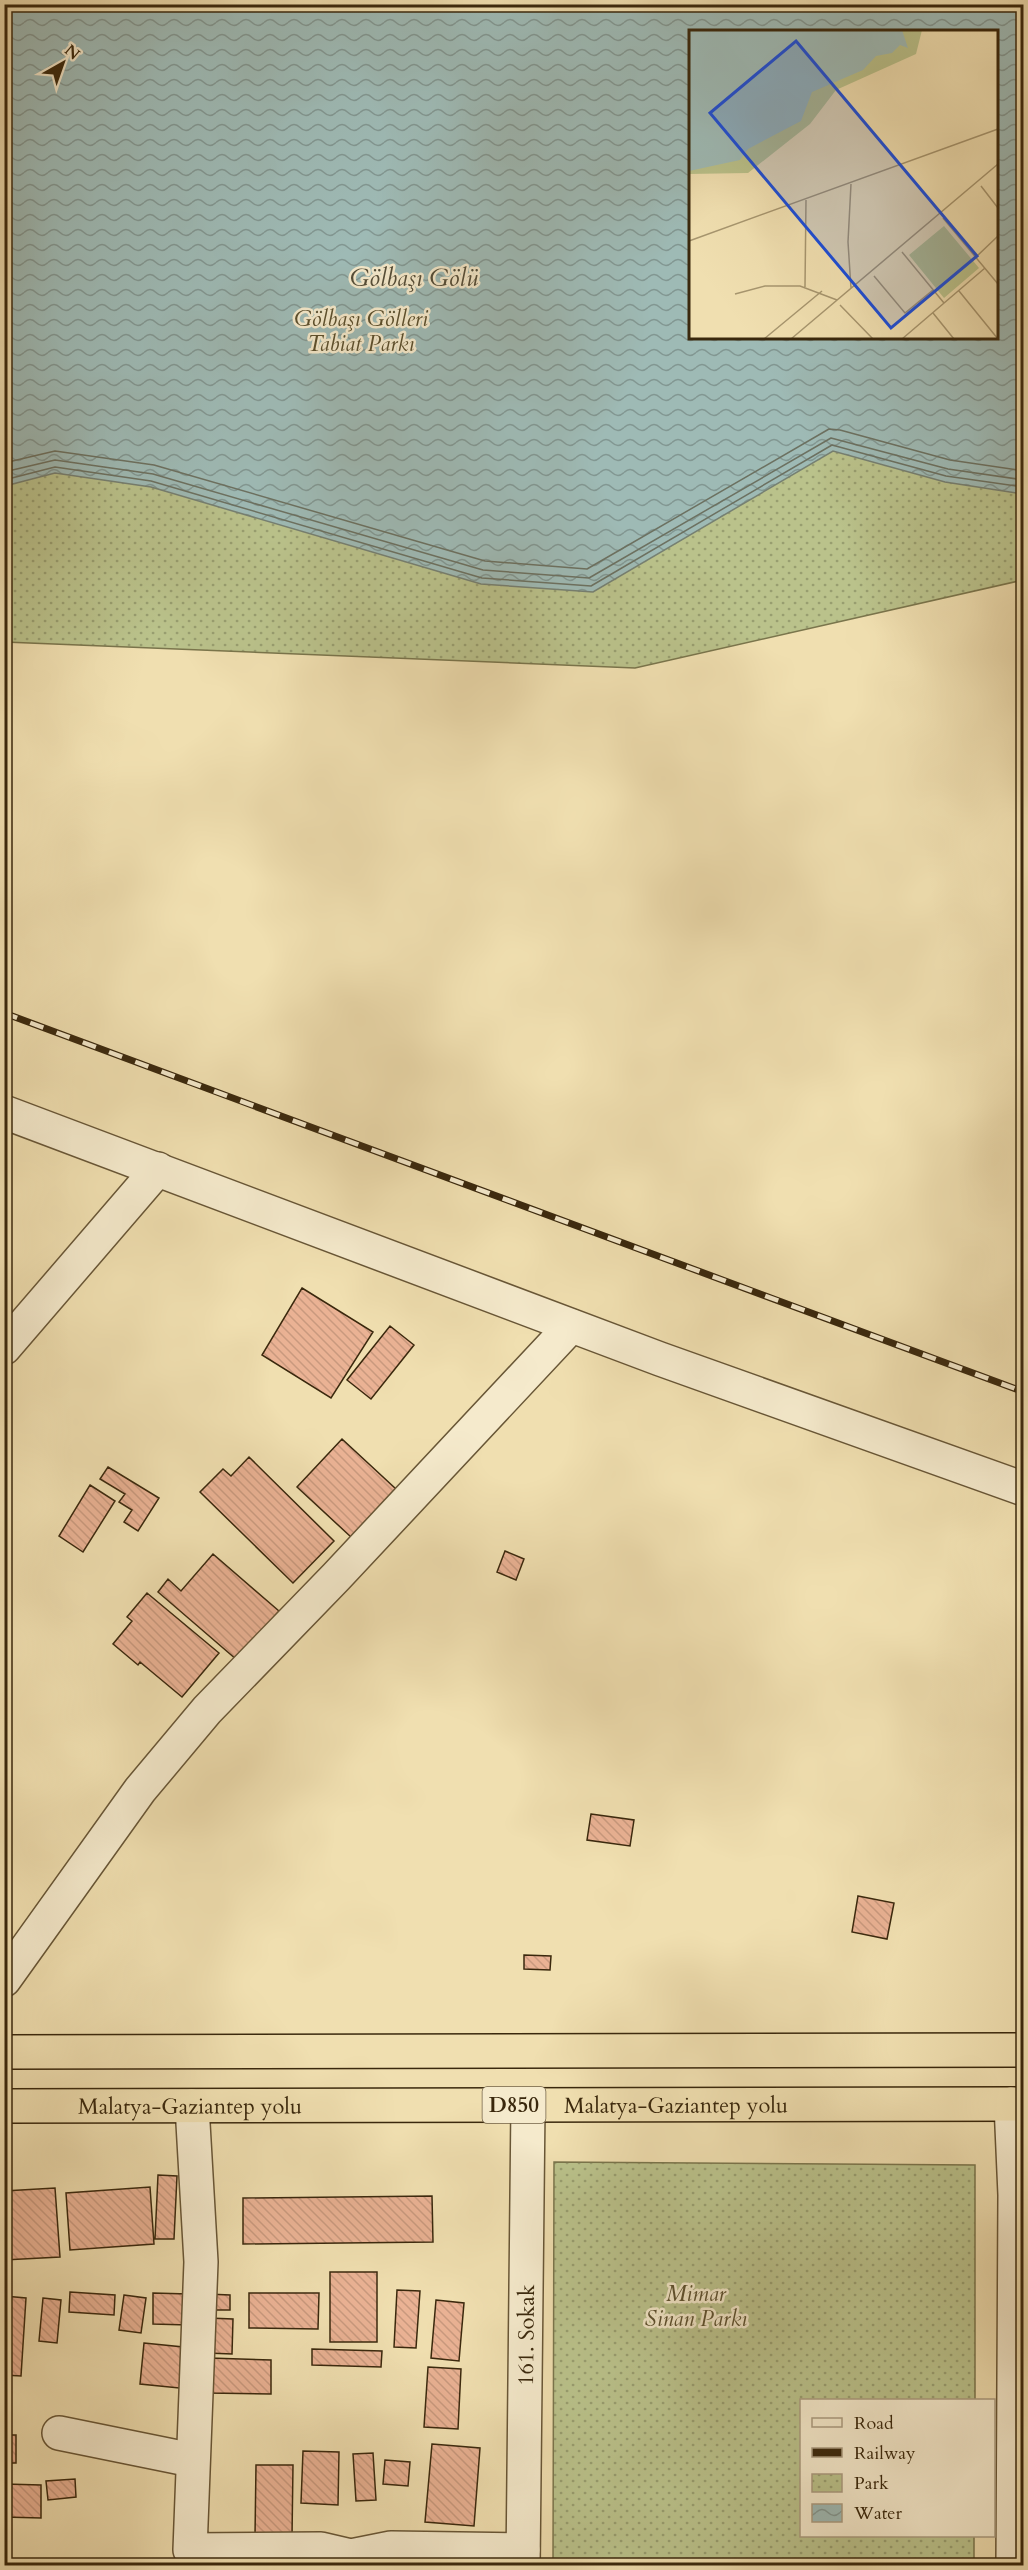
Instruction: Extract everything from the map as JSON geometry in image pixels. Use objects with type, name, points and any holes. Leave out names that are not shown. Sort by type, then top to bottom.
[{"type":"highway","points":[[4,2052],[1023,2050]]},
{"type":"highway","name":"Malatya-Gaziantep yolu","points":[[4,2106],[1017,2104]]},
{"type":"street","points":[[4,1112],[571,1326],[1023,1490]]},
{"type":"street","points":[[4,1348],[158,1169]]},
{"type":"street","points":[[4,1980],[140,1790],[207,1710],[336,1577],[571,1326]]},
{"type":"street","points":[[1013,2565],[1017,2104]]},
{"type":"street","name":"161. Sokak","points":[[523,2558],[528,2105]]},
{"type":"street","points":[[192,2106],[201,2262],[190,2558],[321,2549],[351,2556],[392,2548],[523,2558]]},
{"type":"street","points":[[58,2433],[192,2460]]},
{"type":"green space","name":"Gölbaşı Gölü","points":[[5,5],[1023,5],[1023,580],[635,668],[5,642]]},
{"type":"green space","name":"Mimar Sinan Parkı","points":[[554,2162],[975,2165],[975,2399],[800,2399],[800,2537],[974,2537],[974,2565],[553,2565]]},
{"type":"water","name":"Gölbaşı Gölü","points":[[5,4],[1023,5],[1023,494],[945,482],[833,451],[593,592],[481,584],[151,487],[55,473],[5,486]]},
{"type":"building","points":[[302,1288],[373,1332],[331,1398],[262,1355]]},
{"type":"building","points":[[390,1326],[414,1345],[371,1399],[347,1380]]},
{"type":"building","points":[[342,1439],[396,1489],[351,1537],[297,1487]]},
{"type":"building","points":[[249,1457],[334,1541],[293,1583],[200,1492],[223,1469],[231,1476]]},
{"type":"building","points":[[108,1467],[159,1498],[138,1531],[124,1522],[132,1510],[119,1502],[125,1494],[100,1479]]},
{"type":"building","points":[[90,1485],[115,1501],[83,1552],[59,1536]]},
{"type":"building","points":[[505,1551],[524,1559],[516,1580],[497,1572]]},
{"type":"building","points":[[213,1554],[279,1611],[237,1660],[158,1592],[168,1579],[181,1591]]},
{"type":"building","points":[[147,1593],[219,1653],[182,1697],[140,1662],[138,1665],[113,1644],[132,1621],[127,1617]]},
{"type":"building","points":[[591,1814],[634,1820],[630,1846],[587,1840]]},
{"type":"building","points":[[858,1896],[894,1903],[887,1939],[852,1932]]},
{"type":"building","points":[[524,1955],[551,1956],[550,1970],[524,1969]]},
{"type":"building","points":[[158,2175],[177,2176],[174,2239],[155,2239]]},
{"type":"building","points":[[150,2187],[154,2244],[70,2250],[66,2193]]},
{"type":"building","points":[[55,2188],[60,2257],[4,2260],[4,2191]]},
{"type":"building","points":[[432,2196],[433,2242],[243,2244],[243,2198]]},
{"type":"building","points":[[330,2272],[377,2272],[377,2342],[330,2342]]},
{"type":"building","points":[[397,2290],[420,2291],[416,2348],[394,2347]]},
{"type":"building","points":[[70,2292],[115,2295],[114,2315],[69,2312]]},
{"type":"building","points":[[153,2293],[188,2294],[188,2325],[153,2324]]},
{"type":"building","points":[[249,2293],[319,2293],[318,2329],[249,2328]]},
{"type":"building","points":[[206,2294],[230,2295],[230,2310],[206,2310]]},
{"type":"building","points":[[124,2295],[146,2298],[141,2333],[119,2330]]},
{"type":"building","points":[[4,2296],[26,2298],[21,2376],[4,2375]]},
{"type":"building","points":[[43,2298],[61,2300],[57,2343],[39,2341]]},
{"type":"building","points":[[436,2300],[464,2303],[459,2361],[431,2358]]},
{"type":"building","points":[[208,2318],[233,2319],[232,2354],[207,2353]]},
{"type":"building","points":[[144,2343],[193,2348],[189,2389],[140,2384]]},
{"type":"building","points":[[312,2349],[382,2351],[381,2367],[312,2365]]},
{"type":"building","points":[[209,2358],[271,2360],[271,2394],[208,2393]]},
{"type":"building","points":[[428,2367],[461,2369],[458,2429],[424,2427]]},
{"type":"building","points":[[4,2435],[16,2435],[16,2463],[4,2463]]},
{"type":"building","points":[[432,2444],[480,2448],[474,2526],[425,2522]]},
{"type":"building","points":[[303,2451],[339,2452],[338,2505],[301,2503]]},
{"type":"building","points":[[373,2453],[376,2500],[356,2501],[353,2454]]},
{"type":"building","points":[[385,2460],[410,2462],[408,2486],[383,2484]]},
{"type":"building","points":[[256,2465],[293,2465],[292,2537],[255,2536]]},
{"type":"building","points":[[75,2479],[76,2497],[48,2500],[46,2481]]},
{"type":"building","points":[[4,2484],[41,2485],[41,2518],[4,2517]]},
{"type":"railway","points":[[4,1013],[1024,1392]]},
{"type":"park label","name":"Gölbaşı Gölleri Tabiat Parkı","points":[[361,330]]}]
